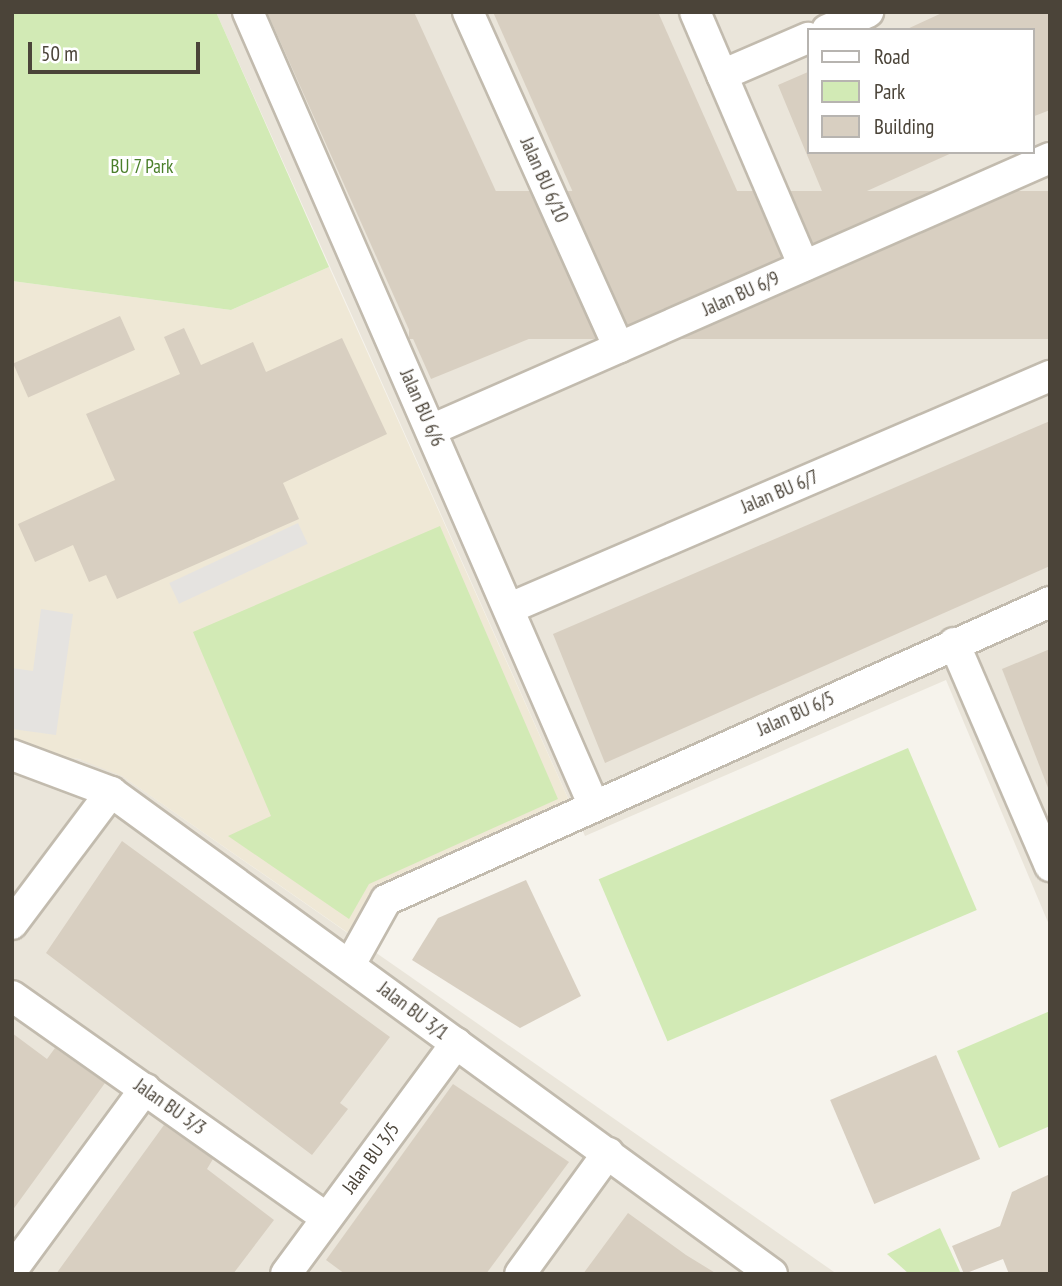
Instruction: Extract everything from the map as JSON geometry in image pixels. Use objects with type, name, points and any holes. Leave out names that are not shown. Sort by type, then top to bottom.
[{"type":"street","name":"Jalan BU 6/6","points":[[248,12],[510,608],[593,804]]},
{"type":"street","name":"Jalan BU 6/10","points":[[468,12],[620,348]]},
{"type":"street","points":[[695,12],[804,266]]},
{"type":"street","points":[[832,28],[868,12]]},
{"type":"street","points":[[722,75],[806,39]]},
{"type":"street","name":"Jalan BU 6/9","points":[[431,429],[1050,158]]},
{"type":"street","name":"Jalan BU 6/7","points":[[510,608],[1050,376]]},
{"type":"street","name":"Jalan BU 6/5","points":[[351,963],[386,900],[593,804],[1050,602]]},
{"type":"street","points":[[954,643],[1048,857]]},
{"type":"street","name":"Jalan BU 3/1","points":[[12,755],[45,765],[111,792],[351,963],[772,1274]]},
{"type":"street","points":[[12,773],[45,765]]},
{"type":"street","points":[[12,924],[111,792]]},
{"type":"street","name":"Jalan BU 3/3","points":[[12,996],[327,1218]]},
{"type":"street","name":"Jalan BU 3/5","points":[[286,1274],[456,1043]]},
{"type":"street","points":[[12,1270],[145,1089]]},
{"type":"street","points":[[520,1274],[608,1153]]},
{"type":"shaded area","points":[[216,12],[1050,12],[1050,927],[946,680],[585,836]]},
{"type":"shaded area","points":[[329,267],[571,805],[354,937],[122,776],[79,759],[12,750],[12,281],[231,310]]},
{"type":"shaded area","points":[[298,523],[308,544],[179,604],[169,583]]},
{"type":"shaded area","points":[[41,609],[73,614],[56,735],[12,729],[12,668],[33,671]]},
{"type":"shaded area","points":[[12,744],[108,766],[837,1274],[12,1274]]},
{"type":"green space","name":"BU 7 Park","points":[[12,12],[216,12],[329,267],[231,310],[12,281]]},
{"type":"green space","points":[[440,526],[558,799],[369,884],[349,919],[228,836],[271,816],[193,632]]},
{"type":"green space","points":[[908,748],[977,910],[667,1041],[599,879]]},
{"type":"green space","points":[[1050,1011],[1050,1126],[999,1148],[957,1051]]},
{"type":"green space","points":[[940,1228],[961,1274],[909,1274],[887,1254]]},
{"type":"building","points":[[267,12],[414,12],[558,327],[431,379]]},
{"type":"building","points":[[493,12],[658,12],[761,245],[626,312]]},
{"type":"building","points":[[944,12],[1050,12],[1050,110],[1034,116],[1034,28],[909,28]]},
{"type":"building","points":[[806,73],[806,153],[778,85]]},
{"type":"building","points":[[807,154],[950,154],[829,208]]},
{"type":"building","points":[[409,191],[1050,191],[1050,339],[409,339]]},
{"type":"building","points":[[120,316],[135,350],[28,397],[13,364]]},
{"type":"building","points":[[184,328],[201,365],[253,342],[266,372],[342,338],[387,434],[283,483],[299,519],[117,599],[106,575],[89,582],[73,545],[35,562],[18,524],[115,480],[86,414],[180,374],[164,337]]},
{"type":"building","points":[[1050,421],[1050,566],[605,763],[553,634]]},
{"type":"building","points":[[1050,649],[1050,793],[1002,669]]},
{"type":"building","points":[[122,841],[390,1037],[340,1103],[348,1109],[312,1155],[46,953]]},
{"type":"building","points":[[526,880],[581,996],[520,1028],[412,960],[438,918]]},
{"type":"building","points":[[12,1033],[47,1059],[55,1048],[105,1083],[12,1211]]},
{"type":"building","points":[[936,1055],[980,1159],[874,1204],[830,1100]]},
{"type":"building","points":[[453,1084],[569,1162],[486,1274],[345,1274],[326,1260]]},
{"type":"building","points":[[164,1125],[213,1159],[207,1169],[274,1220],[233,1274],[56,1274]]},
{"type":"building","points":[[1050,1174],[1050,1274],[1009,1274],[1003,1259],[964,1274],[952,1246],[1000,1226],[1012,1192]]},
{"type":"building","points":[[628,1213],[686,1255],[717,1274],[583,1274]]}]
